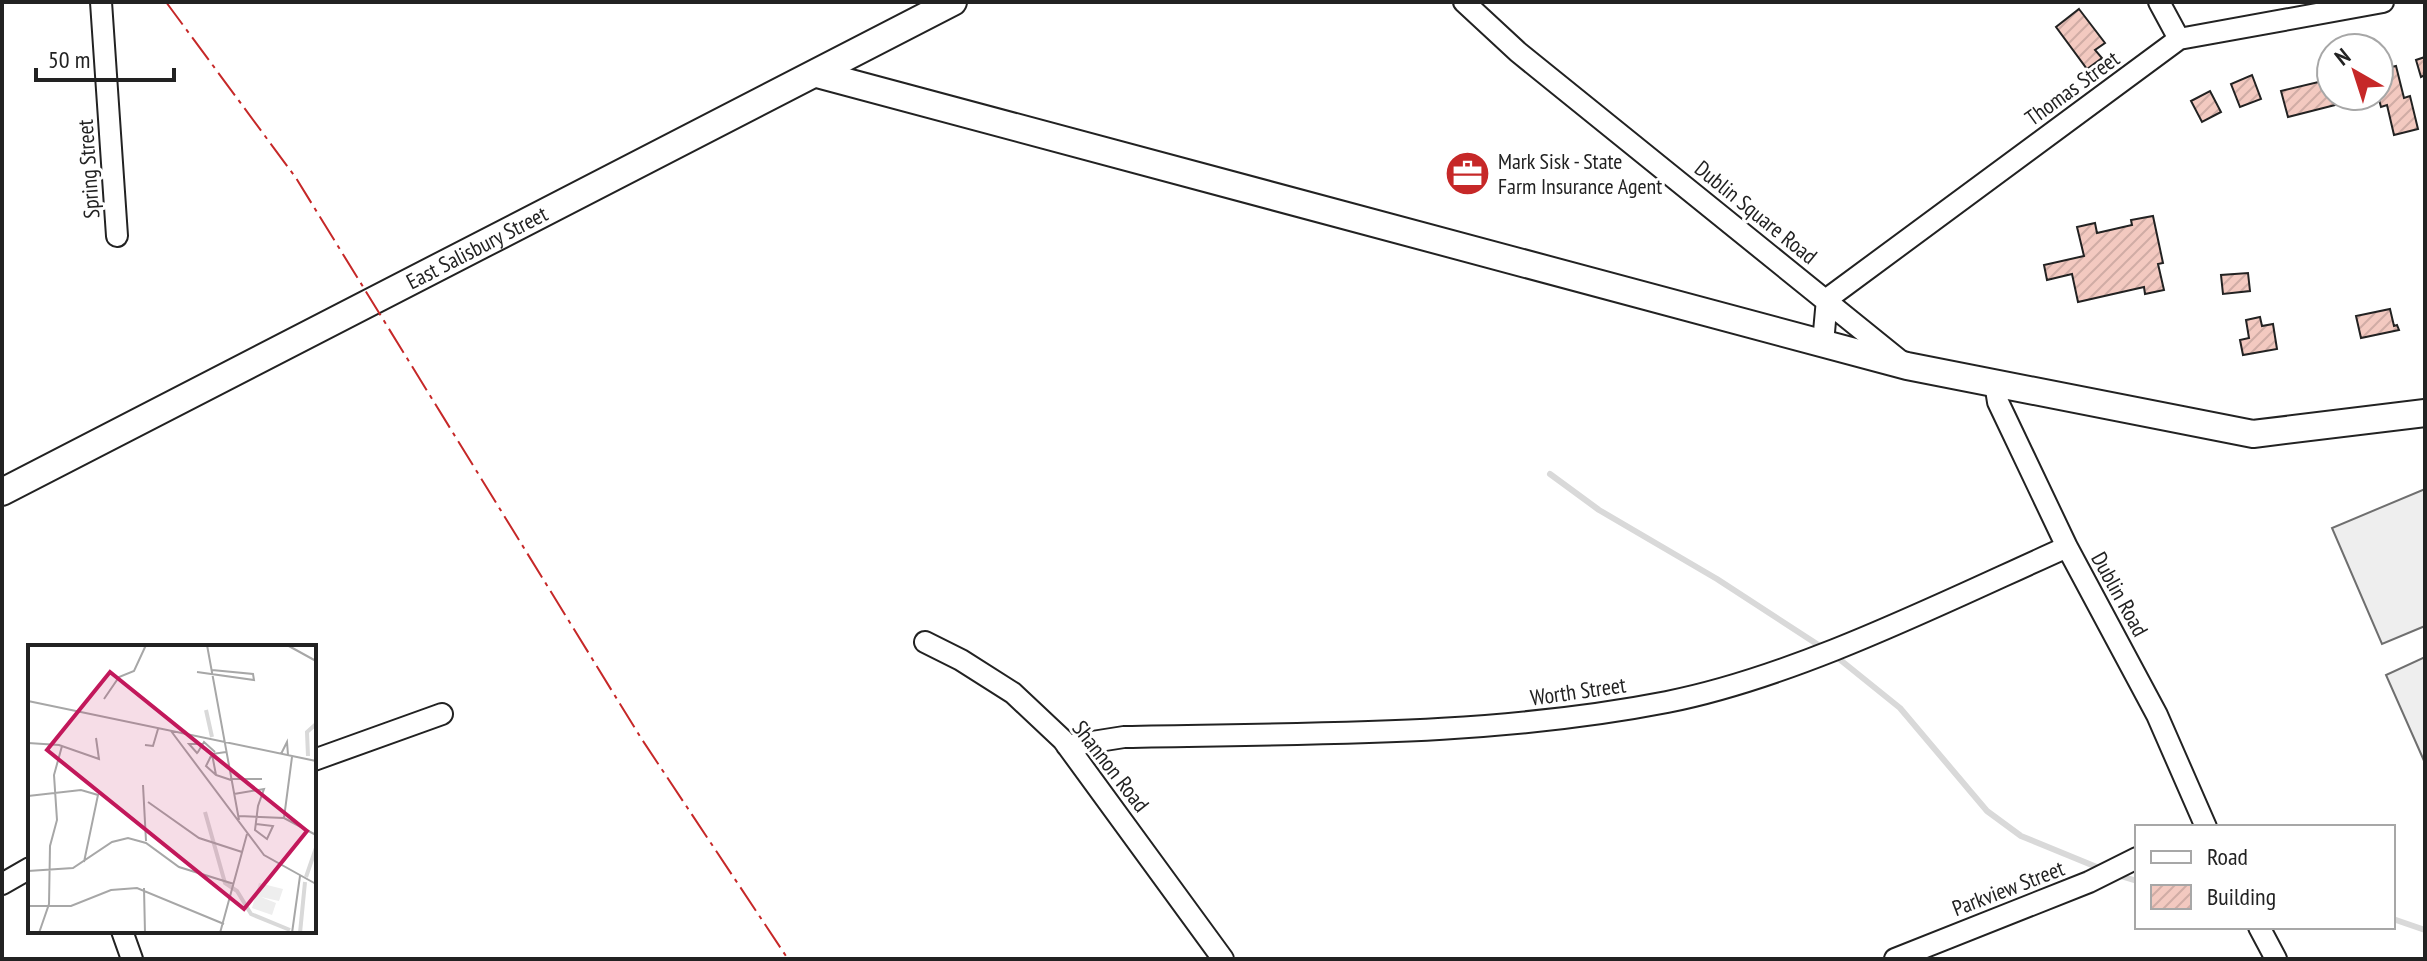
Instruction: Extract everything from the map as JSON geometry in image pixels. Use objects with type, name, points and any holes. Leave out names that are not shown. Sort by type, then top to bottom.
[{"type":"main road","name":"East Salisbury Street","points":[[2,492],[953,2]]},
{"type":"main road","points":[[817,74],[1907,366],[2253,434],[2425,413]]},
{"type":"street","name":"Spring Street","points":[[101,2],[117,236]]},
{"type":"street","name":"Dublin Square Road","points":[[1464,2],[1518,52],[1907,366]]},
{"type":"street","points":[[2159,2],[2179,39]]},
{"type":"street","name":"Thomas Street","points":[[1827,299],[2179,39],[2383,2]]},
{"type":"street","points":[[1823,343],[1827,299]]},
{"type":"street","name":"Dublin Road","points":[[1995,383],[1998,402],[2067,547],[2157,715],[2205,825]]},
{"type":"street","name":"Worth Street","points":[[1067,746],[1124,737],[1485,729],[1668,702],[1740,682],[1855,640],[2067,547]]},
{"type":"street","name":"Shannon Road","points":[[925,642],[1013,693],[1067,746],[1223,959]]},
{"type":"street","points":[[316,759],[442,714]]},
{"type":"street","name":"Parkview Street","points":[[1895,959],[2089,882],[2135,859]]},
{"type":"street","points":[[2,884],[28,869]]},
{"type":"street","points":[[2260,929],[2276,959]]},
{"type":"street","points":[[123,933],[132,959]]},
{"type":"shaded area","points":[[2425,489],[2425,626],[2382,644],[2332,528]]},
{"type":"shaded area","points":[[2425,657],[2425,763],[2386,675]]},
{"type":"building","points":[[2079,9],[2105,43],[2095,50],[2102,58],[2087,69],[2056,27]]},
{"type":"building","points":[[2425,57],[2425,75],[2421,77],[2416,60]]},
{"type":"building","points":[[2395,66],[2404,98],[2410,96],[2418,129],[2394,135],[2389,112],[2395,112]]},
{"type":"building","points":[[2252,75],[2261,99],[2240,107],[2231,84]]},
{"type":"building","points":[[2315,83],[2315,110],[2288,117],[2281,91]]},
{"type":"building","points":[[2210,91],[2221,112],[2202,122],[2191,101]]},
{"type":"building","points":[[2153,216],[2163,263],[2158,264],[2164,290],[2145,294],[2144,287],[2078,302],[2072,274],[2047,280],[2044,265],[2084,256],[2077,227],[2095,223],[2097,233],[2132,225],[2131,220]]},
{"type":"building","points":[[2248,273],[2250,291],[2223,294],[2221,275]]},
{"type":"building","points":[[2390,309],[2394,326],[2397,325],[2399,330],[2361,338],[2356,316]]},
{"type":"building","points":[[2260,317],[2262,326],[2273,324],[2277,349],[2243,355],[2240,340],[2249,338],[2246,320]]},
{"type":"waterway","points":[[1550,474],[1599,510],[1717,579],[1823,648]]},
{"type":"waterway","points":[[1833,654],[1900,708],[1987,811],[2021,836],[2104,870]]},
{"type":"waterway","points":[[2114,874],[2135,880]]},
{"type":"waterway","points":[[2395,920],[2425,930]]},
{"type":"power","points":[[166,2],[296,178],[641,738],[788,959]]},
{"type":"place","name":"Mark Sisk - State Farm Insurance Agent","points":[[1467,174]]}]
